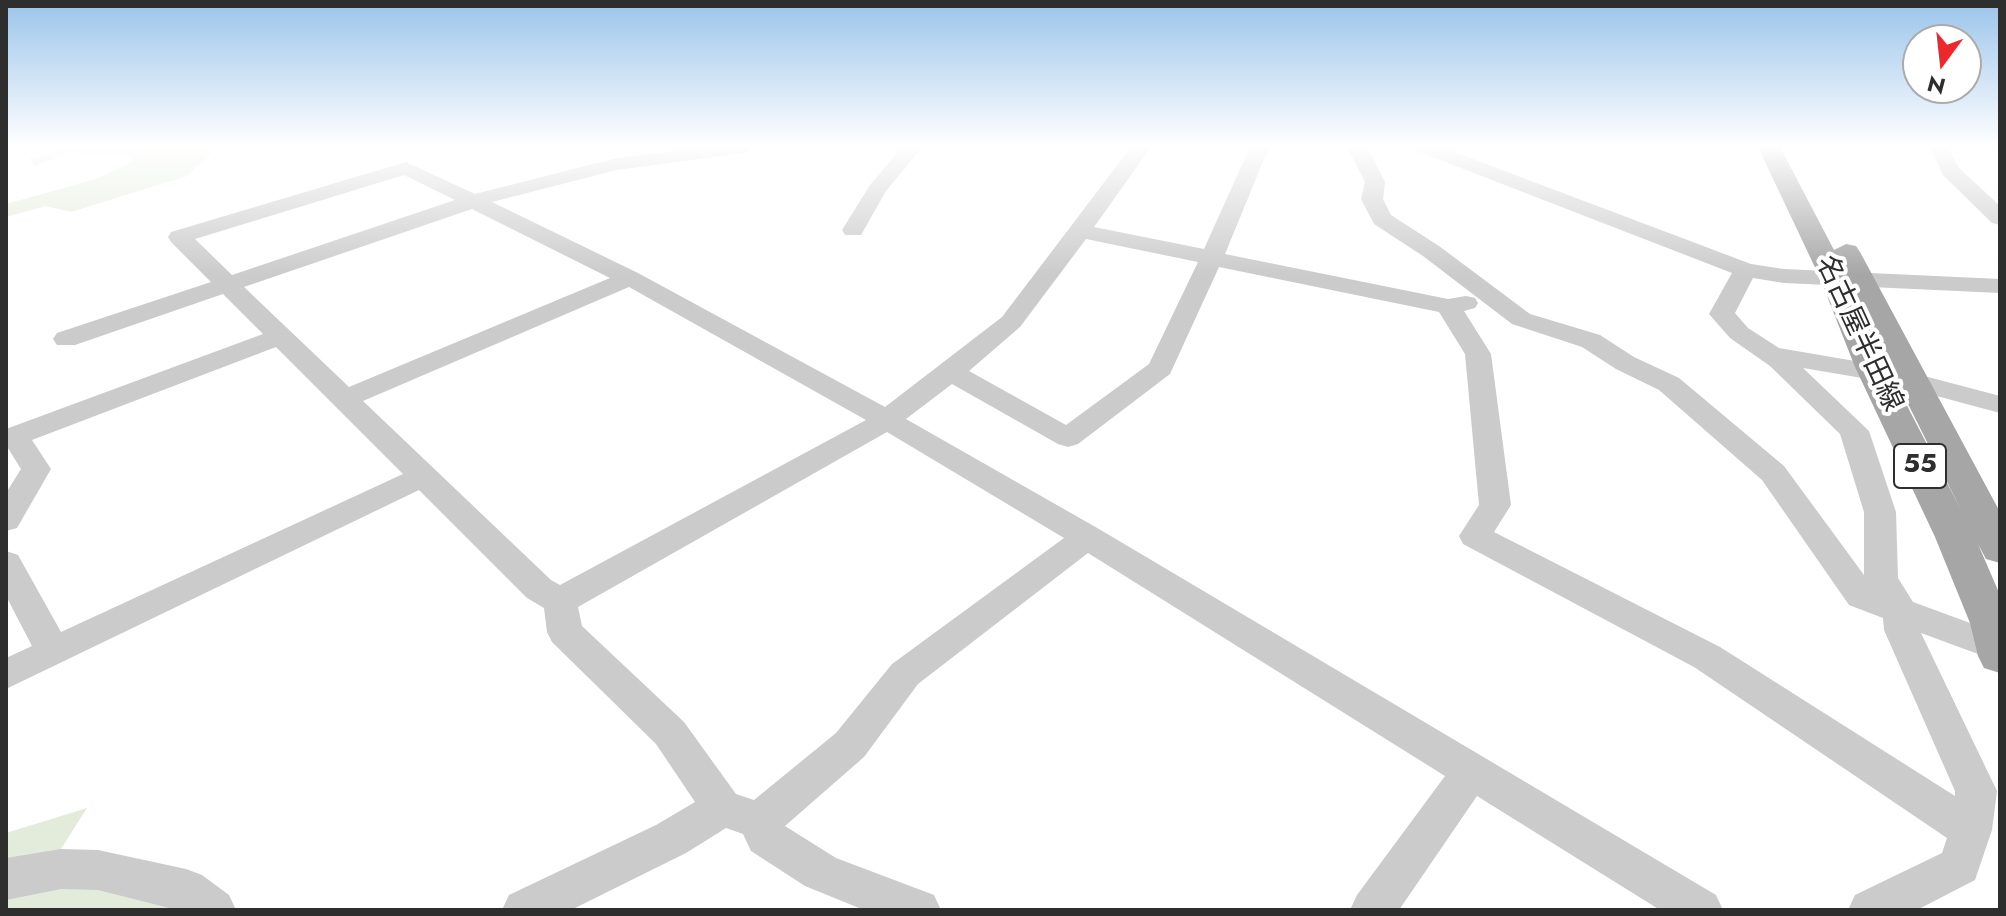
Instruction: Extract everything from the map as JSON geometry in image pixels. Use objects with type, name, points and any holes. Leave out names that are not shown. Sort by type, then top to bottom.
[{"type":"main road","name":"名古屋半田線","points":[[1794,190],[1991,513],[2000,549]]},
{"type":"main road","name":"名古屋半田線","points":[[1809,190],[1847,279],[1874,372],[1955,537],[1999,651]]},
{"type":"street","points":[[334,190],[179,237],[278,337],[426,475],[539,589],[560,601]]},
{"type":"street","points":[[449,190],[630,278],[887,420],[1087,537],[1700,910]]},
{"type":"street","points":[[66,339],[474,202],[520,190]]},
{"type":"street","points":[[853,230],[877,190]]},
{"type":"street","points":[[560,601],[887,420],[1011,322],[1109,190]]},
{"type":"street","points":[[949,371],[1068,438],[1160,368],[1243,190]]},
{"type":"street","points":[[1374,190],[1372,199],[1378,216],[1521,319],[1591,341],[1625,363],[1669,384],[1773,473],[1861,596],[1999,651]]},
{"type":"street","points":[[1536,190],[1746,270],[1847,279],[2000,286]]},
{"type":"street","points":[[1970,190],[2000,218]]},
{"type":"street","points":[[1079,231],[1448,306],[1491,298]]},
{"type":"street","points":[[1746,270],[1722,314],[1739,333],[1771,355],[1854,431],[1880,512],[1881,579],[1900,610],[1902,630],[1976,791],[1971,830],[1960,866],[1871,910]]},
{"type":"street","points":[[346,398],[630,278]]},
{"type":"street","points":[[1448,306],[1478,354],[1495,505],[1475,536],[1707,657],[1971,830]]},
{"type":"street","points":[[6,520],[36,469],[15,436],[278,337]]},
{"type":"street","points":[[1771,355],[1874,372]]},
{"type":"street","points":[[1913,381],[2000,405]]},
{"type":"street","points":[[6,674],[426,475]]},
{"type":"street","points":[[525,910],[671,839],[741,814],[850,745],[905,674],[1087,537]]},
{"type":"street","points":[[6,563],[53,652]]},
{"type":"street","points":[[560,601],[565,632],[670,733],[741,814],[766,837],[821,872],[918,910]]},
{"type":"street","points":[[1373,910],[1471,772]]},
{"type":"street","points":[[6,879],[61,869],[98,870],[186,890],[213,910]]},
{"type":"green space","points":[[57,190],[143,190],[71,212],[45,206],[6,217],[6,204]]},
{"type":"green space","points":[[87,808],[59,852],[200,910],[6,910],[6,833]]}]
